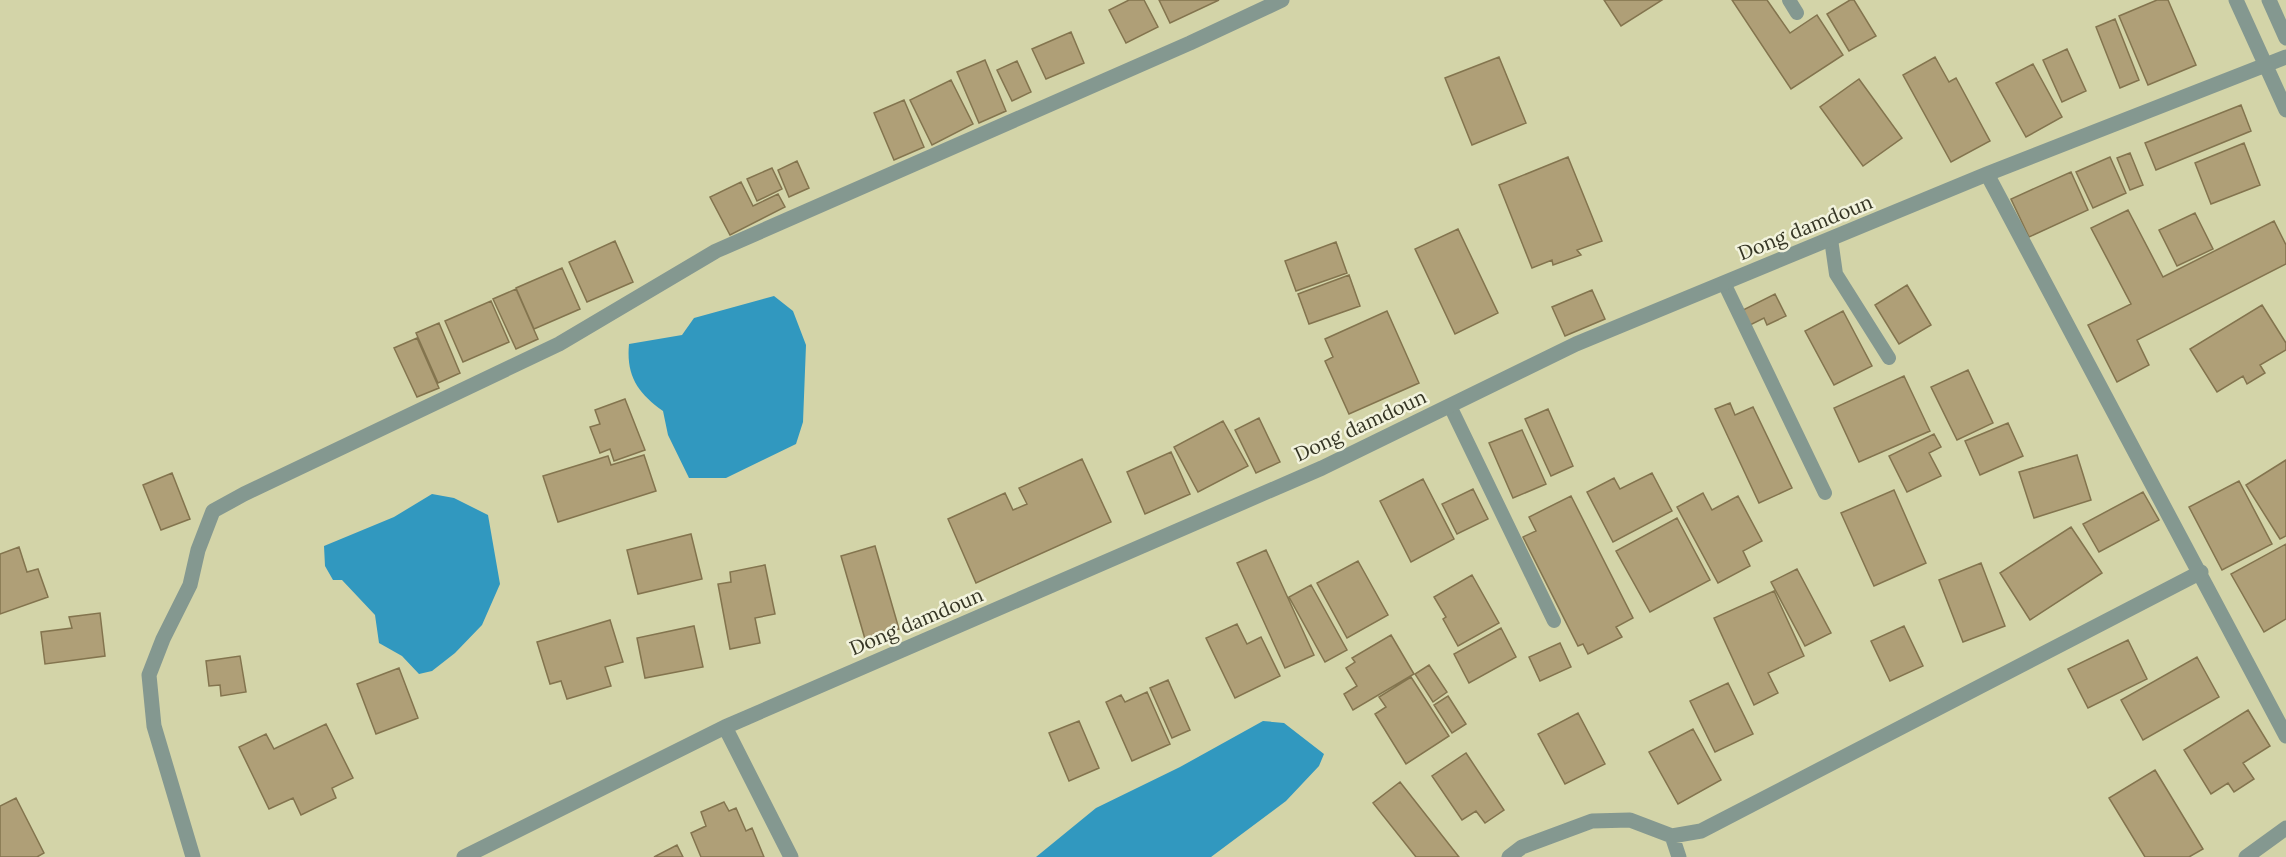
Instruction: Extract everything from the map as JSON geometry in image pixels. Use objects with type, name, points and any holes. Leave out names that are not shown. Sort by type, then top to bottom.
[{"type":"street","points":[[193,857],[154,726],[149,675],[163,639],[190,585],[198,550],[213,511],[283,475],[559,344],[716,251],[1180,48],[1282,0]]},
{"type":"street","points":[[2236,0],[2286,110]]},
{"type":"street","points":[[2269,0],[2286,38]]},
{"type":"street","name":"Dong damdoun","points":[[464,857],[725,727],[1322,468],[1576,344],[1987,174],[2286,57]]},
{"type":"street","points":[[1987,174],[2201,572],[2286,736]]},
{"type":"street","points":[[1509,857],[1522,847],[1592,821],[1630,820],[1672,836],[1701,831],[2201,572]]},
{"type":"street","points":[[725,727],[791,857]]},
{"type":"street","points":[[2246,857],[2286,828]]},
{"type":"street","points":[[1672,836],[1679,857]]},
{"type":"lane","points":[[1789,0],[1797,13]]},
{"type":"lane","points":[[1831,239],[1836,274],[1889,358]]},
{"type":"lane","points":[[1724,283],[1825,493]]},
{"type":"lane","points":[[1450,406],[1554,621]]},
{"type":"water","points":[[774,296],[793,311],[806,345],[803,422],[796,444],[726,478],[689,478],[668,435],[663,411],[640,390],[632,375],[629,344],[682,335],[694,318]]},
{"type":"water","points":[[432,494],[454,498],[488,515],[500,584],[482,625],[455,653],[432,671],[419,674],[402,656],[379,643],[375,615],[342,580],[333,580],[325,566],[324,546],[394,517]]},
{"type":"water","points":[[1263,721],[1284,723],[1324,754],[1319,766],[1286,801],[1211,857],[1036,857],[1096,808],[1180,767]]},
{"type":"building","points":[[1129,0],[1144,0],[1158,27],[1126,43],[1109,10]]},
{"type":"building","points":[[1159,0],[1219,0],[1170,23]]},
{"type":"building","points":[[1604,0],[1662,0],[1621,26]]},
{"type":"building","points":[[1732,0],[1767,0],[1790,33],[1817,15],[1843,55],[1791,89]]},
{"type":"building","points":[[1850,0],[1854,0],[1876,36],[1849,51],[1827,14]]},
{"type":"building","points":[[2157,0],[2168,0],[2196,65],[2148,85],[2119,16]]},
{"type":"building","points":[[2115,19],[2139,80],[2120,88],[2096,27]]},
{"type":"building","points":[[1071,32],[1084,63],[1046,79],[1032,49]]},
{"type":"building","points":[[2067,49],[2086,91],[2062,102],[2043,60]]},
{"type":"building","points":[[1499,57],[1526,123],[1472,145],[1445,78]]},
{"type":"building","points":[[1935,57],[1949,82],[1956,78],[1990,141],[1951,162],[1903,75]]},
{"type":"building","points":[[985,60],[1006,111],[979,123],[957,72]]},
{"type":"building","points":[[1017,61],[1031,92],[1012,101],[997,70]]},
{"type":"building","points":[[2033,64],[2062,117],[2026,137],[1996,83]]},
{"type":"building","points":[[1859,79],[1902,138],[1863,166],[1820,107]]},
{"type":"building","points":[[951,80],[973,124],[932,145],[910,100]]},
{"type":"building","points":[[904,100],[924,147],[894,160],[874,113]]},
{"type":"building","points":[[2241,105],[2251,131],[2156,170],[2145,143]]},
{"type":"building","points":[[2244,143],[2260,185],[2211,204],[2195,163]]},
{"type":"building","points":[[2130,153],[2143,185],[2130,190],[2117,158]]},
{"type":"building","points":[[1568,157],[1602,241],[1577,250],[1581,255],[1553,265],[1552,260],[1532,268],[1499,185]]},
{"type":"building","points":[[2110,157],[2126,193],[2093,208],[2076,172]]},
{"type":"building","points":[[797,161],[809,188],[789,197],[778,170]]},
{"type":"building","points":[[772,168],[782,189],[757,201],[747,179]]},
{"type":"building","points":[[2071,172],[2088,210],[2029,237],[2011,199]]},
{"type":"building","points":[[741,182],[753,206],[778,194],[785,207],[730,235],[710,197]]},
{"type":"building","points":[[2128,210],[2163,277],[2274,221],[2286,245],[2286,264],[2137,340],[2149,365],[2117,382],[2088,325],[2131,304],[2091,228]]},
{"type":"building","points":[[2195,213],[2213,249],[2177,266],[2159,230]]},
{"type":"building","points":[[1458,229],[1498,313],[1455,334],[1415,249]]},
{"type":"building","points":[[615,241],[633,282],[587,302],[569,262]]},
{"type":"building","points":[[1336,242],[1347,273],[1296,291],[1285,261]]},
{"type":"building","points":[[562,268],[580,309],[534,329],[516,288]]},
{"type":"building","points":[[1349,275],[1360,306],[1309,324],[1298,294]]},
{"type":"building","points":[[1907,285],[1931,325],[1899,344],[1875,305]]},
{"type":"building","points":[[516,289],[538,339],[516,349],[493,299]]},
{"type":"building","points":[[1592,290],[1605,319],[1565,336],[1552,307]]},
{"type":"building","points":[[1775,294],[1786,316],[1767,325],[1764,318],[1750,325],[1743,310]]},
{"type":"building","points":[[491,301],[509,342],[463,362],[445,321]]},
{"type":"building","points":[[2262,305],[2286,343],[2286,350],[2260,365],[2265,373],[2247,384],[2243,376],[2217,392],[2190,349]]},
{"type":"building","points":[[1387,311],[1419,383],[1349,414],[1325,361],[1333,357],[1325,339]]},
{"type":"building","points":[[1843,311],[1872,366],[1834,385],[1805,331]]},
{"type":"building","points":[[439,323],[460,373],[438,383],[416,333]]},
{"type":"building","points":[[417,338],[439,388],[417,397],[394,348]]},
{"type":"building","points":[[1968,370],[1993,423],[1957,440],[1931,387]]},
{"type":"building","points":[[1904,376],[1930,431],[1859,462],[1834,408]]},
{"type":"building","points":[[625,399],[645,450],[614,461],[610,449],[600,453],[590,427],[600,424],[595,410]]},
{"type":"building","points":[[1730,403],[1735,415],[1753,407],[1792,488],[1759,503],[1715,409]]},
{"type":"building","points":[[1548,409],[1573,466],[1551,476],[1525,419]]},
{"type":"building","points":[[1259,418],[1280,462],[1256,473],[1235,430]]},
{"type":"building","points":[[1223,421],[1248,466],[1198,492],[1174,447]]},
{"type":"building","points":[[2008,423],[2023,456],[1980,475],[1965,441]]},
{"type":"building","points":[[1522,430],[1546,484],[1513,498],[1489,443]]},
{"type":"building","points":[[1934,434],[1941,447],[1929,453],[1941,476],[1907,492],[1889,456]]},
{"type":"building","points":[[1171,452],[1190,494],[1145,514],[1127,472]]},
{"type":"building","points":[[644,455],[656,491],[558,522],[543,476],[608,456],[611,465]]},
{"type":"building","points":[[2077,455],[2091,500],[2034,518],[2019,472]]},
{"type":"building","points":[[1082,459],[1111,522],[976,583],[948,519],[1005,493],[1013,510],[1027,504],[1019,488]]},
{"type":"building","points":[[2286,460],[2286,536],[2280,539],[2246,485]]},
{"type":"building","points":[[172,473],[190,519],[161,530],[143,485]]},
{"type":"building","points":[[1652,473],[1672,511],[1613,542],[1587,492],[1614,478],[1620,489]]},
{"type":"building","points":[[1423,479],[1454,539],[1411,562],[1380,501]]},
{"type":"building","points":[[2239,481],[2272,544],[2222,570],[2189,507]]},
{"type":"building","points":[[1473,489],[1488,519],[1457,534],[1442,504]]},
{"type":"building","points":[[1894,490],[1926,563],[1874,586],[1841,513]]},
{"type":"building","points":[[2143,492],[2159,520],[2099,552],[2083,524]]},
{"type":"building","points":[[1703,493],[1712,510],[1738,496],[1762,541],[1743,551],[1750,566],[1718,583],[1677,507]]},
{"type":"building","points":[[1571,496],[1633,618],[1616,627],[1622,637],[1588,654],[1583,644],[1578,646],[1523,537],[1536,531],[1529,517]]},
{"type":"building","points":[[1677,518],[1710,580],[1650,612],[1616,551]]},
{"type":"building","points":[[2071,527],[2102,573],[2030,620],[2000,573]]},
{"type":"building","points":[[691,534],[702,579],[638,594],[627,550]]},
{"type":"building","points":[[2286,544],[2286,619],[2264,632],[2231,574]]},
{"type":"building","points":[[875,546],[899,629],[865,639],[841,556]]},
{"type":"building","points":[[19,547],[27,572],[38,569],[48,597],[0,614],[0,554]]},
{"type":"building","points":[[1266,550],[1314,655],[1285,668],[1237,563]]},
{"type":"building","points":[[1358,561],[1388,615],[1347,638],[1317,583]]},
{"type":"building","points":[[1981,563],[2005,626],[1963,642],[1939,580]]},
{"type":"building","points":[[765,565],[775,614],[755,618],[760,643],[730,649],[718,584],[731,582],[730,572]]},
{"type":"building","points":[[1797,569],[1831,633],[1805,646],[1771,582]]},
{"type":"building","points":[[1472,575],[1499,623],[1458,646],[1443,619],[1446,617],[1434,597]]},
{"type":"building","points":[[1311,585],[1347,650],[1325,662],[1289,597]]},
{"type":"building","points":[[1774,591],[1804,656],[1768,673],[1778,693],[1754,705],[1714,618]]},
{"type":"building","points":[[100,613],[105,656],[45,664],[41,632],[72,628],[69,617]]},
{"type":"building","points":[[610,620],[623,662],[605,667],[611,686],[567,699],[561,681],[550,684],[537,642]]},
{"type":"building","points":[[1237,624],[1247,644],[1261,637],[1280,676],[1235,698],[1206,638]]},
{"type":"building","points":[[694,626],[703,667],[645,678],[637,638]]},
{"type":"building","points":[[1904,626],[1923,666],[1890,681],[1871,641]]},
{"type":"building","points":[[1501,628],[1516,657],[1469,683],[1454,654]]},
{"type":"building","points":[[1391,635],[1414,674],[1353,710],[1344,694],[1357,686],[1346,668],[1355,662],[1352,658]]},
{"type":"building","points":[[2128,640],[2147,679],[2088,708],[2068,669]]},
{"type":"building","points":[[1560,643],[1571,667],[1540,681],[1529,657]]},
{"type":"building","points":[[240,656],[246,692],[221,696],[220,685],[209,686],[206,661]]},
{"type":"building","points":[[2197,657],[2219,697],[2143,740],[2121,700]]},
{"type":"building","points":[[1429,665],[1447,692],[1433,702],[1415,674]]},
{"type":"building","points":[[399,668],[418,718],[376,734],[357,684]]},
{"type":"building","points":[[1411,677],[1449,736],[1406,764],[1375,714],[1386,707],[1379,697]]},
{"type":"building","points":[[1168,680],[1190,730],[1172,738],[1150,688]]},
{"type":"building","points":[[1728,683],[1753,734],[1715,752],[1690,701]]},
{"type":"building","points":[[1147,692],[1170,744],[1132,761],[1106,702],[1121,695],[1125,702]]},
{"type":"building","points":[[1448,696],[1466,724],[1452,733],[1434,705]]},
{"type":"building","points":[[2248,710],[2270,746],[2243,763],[2254,779],[2234,792],[2228,783],[2211,794],[2184,750]]},
{"type":"building","points":[[1578,713],[1605,764],[1565,784],[1538,734]]},
{"type":"building","points":[[1079,721],[1099,768],[1069,781],[1049,733]]},
{"type":"building","points":[[326,724],[353,778],[332,788],[336,798],[301,815],[293,798],[269,809],[239,747],[266,734],[274,749]]},
{"type":"building","points":[[1693,729],[1721,780],[1678,804],[1649,752]]},
{"type":"building","points":[[1466,753],[1504,810],[1485,823],[1476,811],[1462,820],[1432,776]]},
{"type":"building","points":[[2155,770],[2203,849],[2189,857],[2145,857],[2109,798]]},
{"type":"building","points":[[1400,782],[1459,857],[1416,857],[1373,803]]},
{"type":"building","points":[[16,798],[44,853],[37,857],[0,857],[0,806]]},
{"type":"building","points":[[724,802],[729,811],[736,808],[746,831],[752,828],[764,857],[701,857],[691,833],[706,826],[701,812]]},
{"type":"building","points":[[677,845],[683,857],[654,857]]}]
